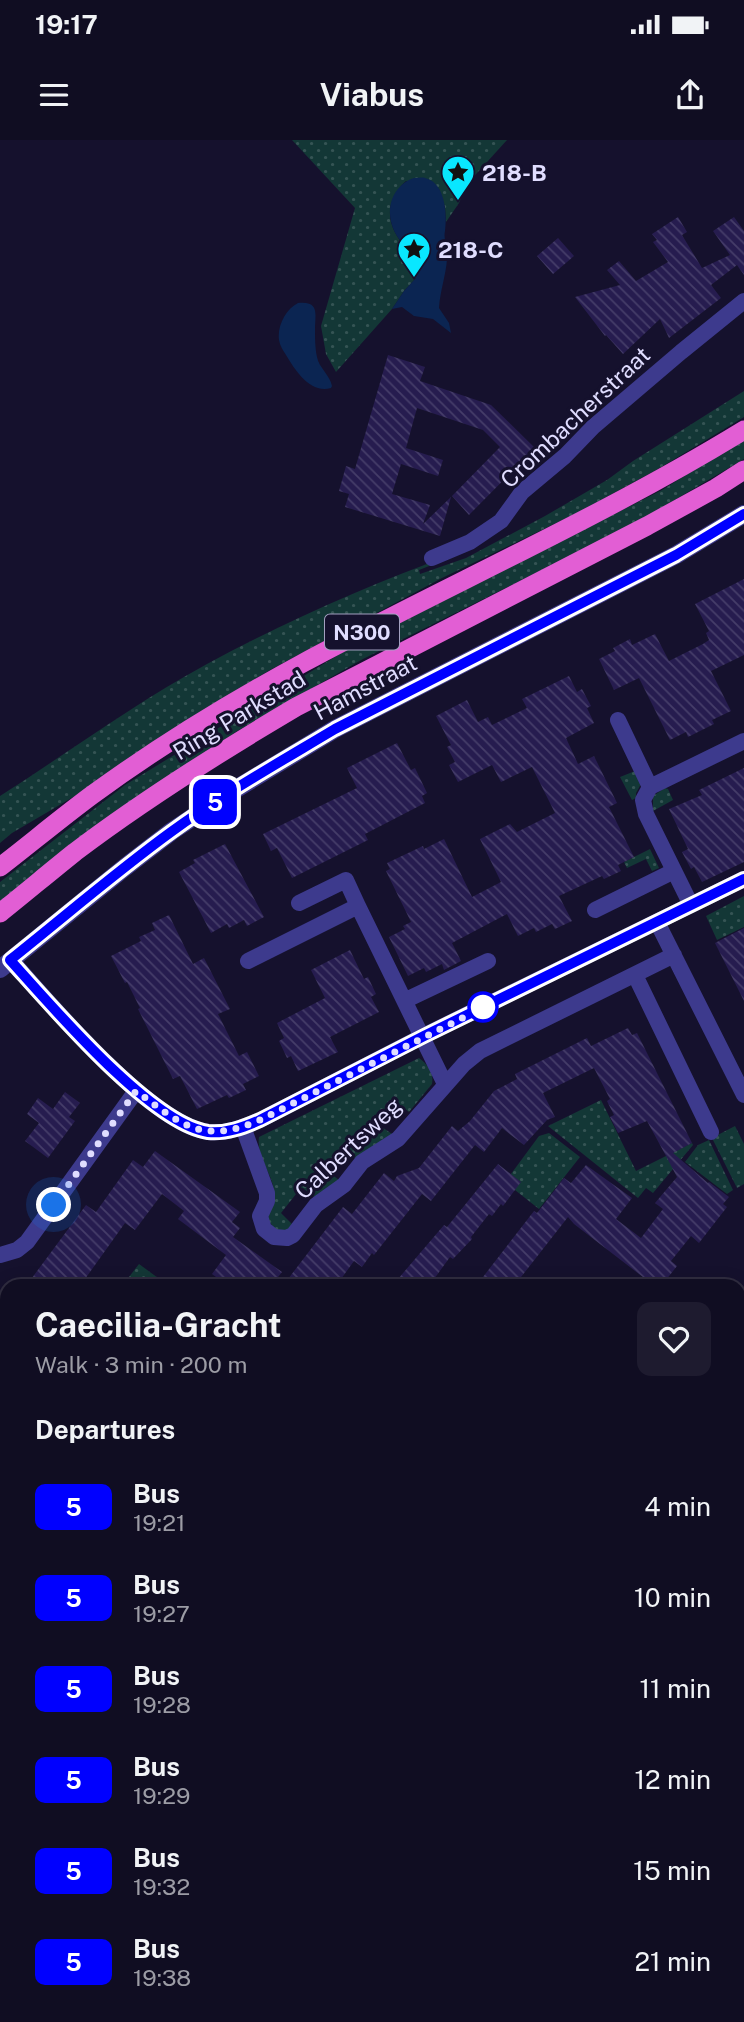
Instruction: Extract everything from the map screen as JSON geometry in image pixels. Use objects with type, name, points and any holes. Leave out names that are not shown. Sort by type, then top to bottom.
[{"type":"highway","name":"Ring Parkstad","points":[[0,867],[94,794],[226,708],[405,610],[630,497],[744,430]]},
{"type":"highway","name":"Ring Parkstad","points":[[0,913],[75,852],[136,808],[285,713],[610,545],[744,470]]},
{"type":"street","name":"Crombacherstraat","points":[[432,558],[470,542],[501,521],[522,492],[593,428],[744,301]]},
{"type":"street","name":"Hamstraat","points":[[5,964],[172,831],[277,764],[335,729],[676,555],[744,514]]},
{"type":"street","points":[[618,720],[650,787]]},
{"type":"street","points":[[691,905],[643,806],[646,793],[650,787],[744,741]]},
{"type":"street","points":[[595,910],[674,871]]},
{"type":"street","name":"Calbertsweg","points":[[5,964],[48,1001],[136,1091],[177,1121],[196,1129],[219,1132],[243,1127],[744,878]]},
{"type":"street","points":[[299,903],[346,880],[445,1084]]},
{"type":"street","points":[[248,961],[358,906]]},
{"type":"street","points":[[657,922],[744,1095]]},
{"type":"street","name":"Calbertsweg","points":[[243,1127],[267,1193],[261,1223],[268,1234],[287,1238],[298,1231],[316,1205],[344,1185],[362,1162],[398,1139],[445,1084],[480,1051],[674,956]]},
{"type":"street","points":[[405,1000],[488,961]]},
{"type":"street","points":[[635,975],[711,1132]]},
{"type":"street","points":[[0,1255],[17,1250],[27,1241],[136,1091]]},
{"type":"green space","points":[[292,140],[507,140],[467,184],[459,203],[446,222],[445,207],[439,189],[406,181],[399,188],[391,203],[390,218],[396,234],[412,256],[416,278],[336,372],[326,354],[321,326],[355,208]]},
{"type":"green space","points":[[744,391],[744,417],[658,469],[579,512],[442,578],[270,670],[0,843],[0,796],[180,679],[236,648],[327,605],[451,555],[452,557],[419,570],[420,574],[466,558],[607,480]]},
{"type":"green space","points":[[744,439],[744,459],[632,525],[363,659],[237,731],[0,902],[0,882],[125,785],[348,649],[662,490]]},
{"type":"green space","points":[[635,771],[641,784],[636,798],[632,800],[620,777]]},
{"type":"green space","points":[[665,788],[673,800],[653,811],[653,796]]},
{"type":"green space","points":[[650,849],[659,868],[652,871],[646,859],[627,868],[624,862]]},
{"type":"green space","points":[[744,896],[744,927],[717,940],[706,916]]},
{"type":"green space","points":[[419,1058],[430,1069],[432,1084],[409,1112],[396,1102],[379,1125],[392,1134],[355,1158],[342,1151],[327,1171],[339,1180],[314,1197],[303,1188],[300,1189],[281,1213],[292,1224],[287,1230],[278,1231],[268,1216],[274,1191],[260,1151],[259,1137]]},
{"type":"green space","points":[[601,1100],[636,1171],[692,1143],[653,1193],[646,1188],[638,1198],[548,1126]]},
{"type":"green space","points":[[735,1126],[744,1144],[744,1184],[737,1188],[712,1138]]},
{"type":"green space","points":[[549,1133],[580,1157],[539,1209],[505,1182],[539,1136]]},
{"type":"green space","points":[[709,1140],[733,1190],[727,1194],[685,1162],[698,1145]]},
{"type":"green space","points":[[139,1264],[159,1279],[127,1279]]},
{"type":"water","points":[[414,178],[432,181],[444,200],[447,259],[439,308],[449,323],[451,333],[433,319],[414,316],[402,307],[392,309],[416,278],[412,256],[393,228],[390,213],[396,192]]},
{"type":"water","points":[[298,303],[310,304],[315,310],[317,357],[331,382],[331,388],[316,387],[304,379],[280,344],[281,324],[290,309]]},
{"type":"building","points":[[678,217],[687,232],[682,235],[702,268],[730,255],[713,231],[734,217],[744,231],[744,275],[737,265],[711,285],[721,298],[669,338],[660,319],[623,354],[605,336],[575,297],[620,285],[607,270],[619,261],[636,281],[668,262],[653,242],[657,240],[652,234]]},
{"type":"building","points":[[558,238],[574,256],[553,274],[537,256]]},
{"type":"building","points":[[388,355],[425,367],[420,381],[491,405],[535,448],[469,515],[452,496],[500,447],[483,430],[417,408],[406,448],[443,460],[438,476],[401,464],[392,494],[430,505],[423,524],[451,497],[440,536],[345,507],[349,494],[339,491],[346,466],[355,469]]},
{"type":"building","points":[[744,579],[744,655],[711,671],[731,711],[712,720],[714,724],[688,737],[686,732],[670,740],[639,678],[614,690],[599,659],[630,639],[632,645],[655,634],[669,661],[703,644],[709,640],[706,633],[709,631],[695,604]]},
{"type":"building","points":[[569,676],[577,692],[582,689],[591,706],[587,708],[594,723],[566,738],[578,764],[594,756],[617,803],[609,807],[634,857],[618,865],[621,871],[604,879],[602,876],[559,896],[572,921],[555,929],[552,924],[536,932],[534,928],[518,936],[507,914],[452,943],[461,961],[444,970],[442,964],[426,972],[424,968],[408,976],[389,937],[405,929],[403,926],[411,922],[386,871],[390,869],[387,863],[444,839],[472,897],[501,882],[480,839],[510,824],[517,832],[555,813],[532,767],[501,782],[492,765],[458,782],[449,765],[455,762],[447,747],[451,745],[436,716],[467,700],[478,722],[488,717],[492,725],[527,708],[522,699]]},
{"type":"building","points":[[397,743],[411,770],[415,768],[427,793],[422,796],[425,803],[365,834],[368,840],[292,878],[277,848],[271,851],[263,834],[357,788],[347,768]]},
{"type":"building","points":[[744,768],[744,862],[702,882],[682,852],[688,849],[669,809],[702,795],[699,790]]},
{"type":"building","points":[[225,844],[264,917],[247,926],[244,920],[229,928],[227,924],[211,933],[179,872],[195,863],[193,860]]},
{"type":"building","points":[[169,915],[193,964],[204,958],[230,1009],[218,1014],[239,1056],[247,1052],[259,1076],[243,1084],[246,1090],[229,1098],[227,1095],[197,1109],[180,1076],[173,1079],[127,982],[125,983],[111,956],[141,941],[139,937],[155,930],[152,923]]},
{"type":"building","points":[[744,928],[744,1001],[715,943]]},
{"type":"building","points":[[350,950],[364,979],[368,977],[376,994],[371,997],[379,1012],[330,1037],[338,1052],[298,1071],[291,1056],[287,1058],[279,1041],[284,1038],[277,1023],[325,998],[311,970]]},
{"type":"building","points":[[628,1028],[632,1035],[637,1033],[692,1143],[673,1153],[729,1197],[723,1204],[727,1207],[699,1243],[691,1236],[671,1261],[677,1266],[667,1279],[646,1279],[568,1217],[519,1279],[481,1279],[534,1211],[537,1213],[564,1178],[571,1183],[586,1165],[632,1198],[616,1219],[641,1238],[663,1209],[655,1203],[677,1177],[647,1121],[618,1133],[610,1117],[614,1115],[607,1101],[610,1099],[594,1068],[543,1093],[555,1117],[547,1120],[524,1145],[502,1128],[484,1152],[475,1145],[431,1201],[422,1194],[362,1267],[354,1261],[341,1279],[288,1279],[343,1207],[352,1214],[384,1173],[394,1181],[397,1176],[419,1168],[452,1126],[458,1131],[470,1121],[494,1091],[517,1079],[515,1074],[587,1038],[591,1046]]},
{"type":"building","points":[[65,1092],[80,1103],[69,1117],[75,1121],[48,1158],[25,1141],[39,1123],[27,1114],[38,1098],[53,1109]]},
{"type":"building","points":[[155,1151],[240,1212],[232,1222],[240,1228],[233,1237],[282,1272],[276,1279],[219,1279],[212,1274],[226,1255],[178,1219],[184,1211],[162,1194],[135,1230],[125,1223],[85,1279],[31,1279],[86,1205],[96,1212],[133,1160],[143,1167]]},
{"type":"building","points":[[498,1164],[521,1182],[503,1206],[501,1204],[492,1216],[489,1214],[472,1239],[453,1259],[450,1257],[434,1279],[398,1279],[444,1225],[447,1227]]},
{"type":"bus line","name":"5","points":[[744,514],[676,555],[314,741],[172,831],[10,960],[136,1091],[184,1125],[219,1132],[260,1120],[744,879]]},
{"type":"place","name":"218-B","points":[[458,202]]},
{"type":"place","name":"218-C","points":[[414,279]]},
{"type":"route","points":[[54,1205],[136,1091],[184,1125],[209,1132],[243,1127],[494,1002],[483,1007]]}]
